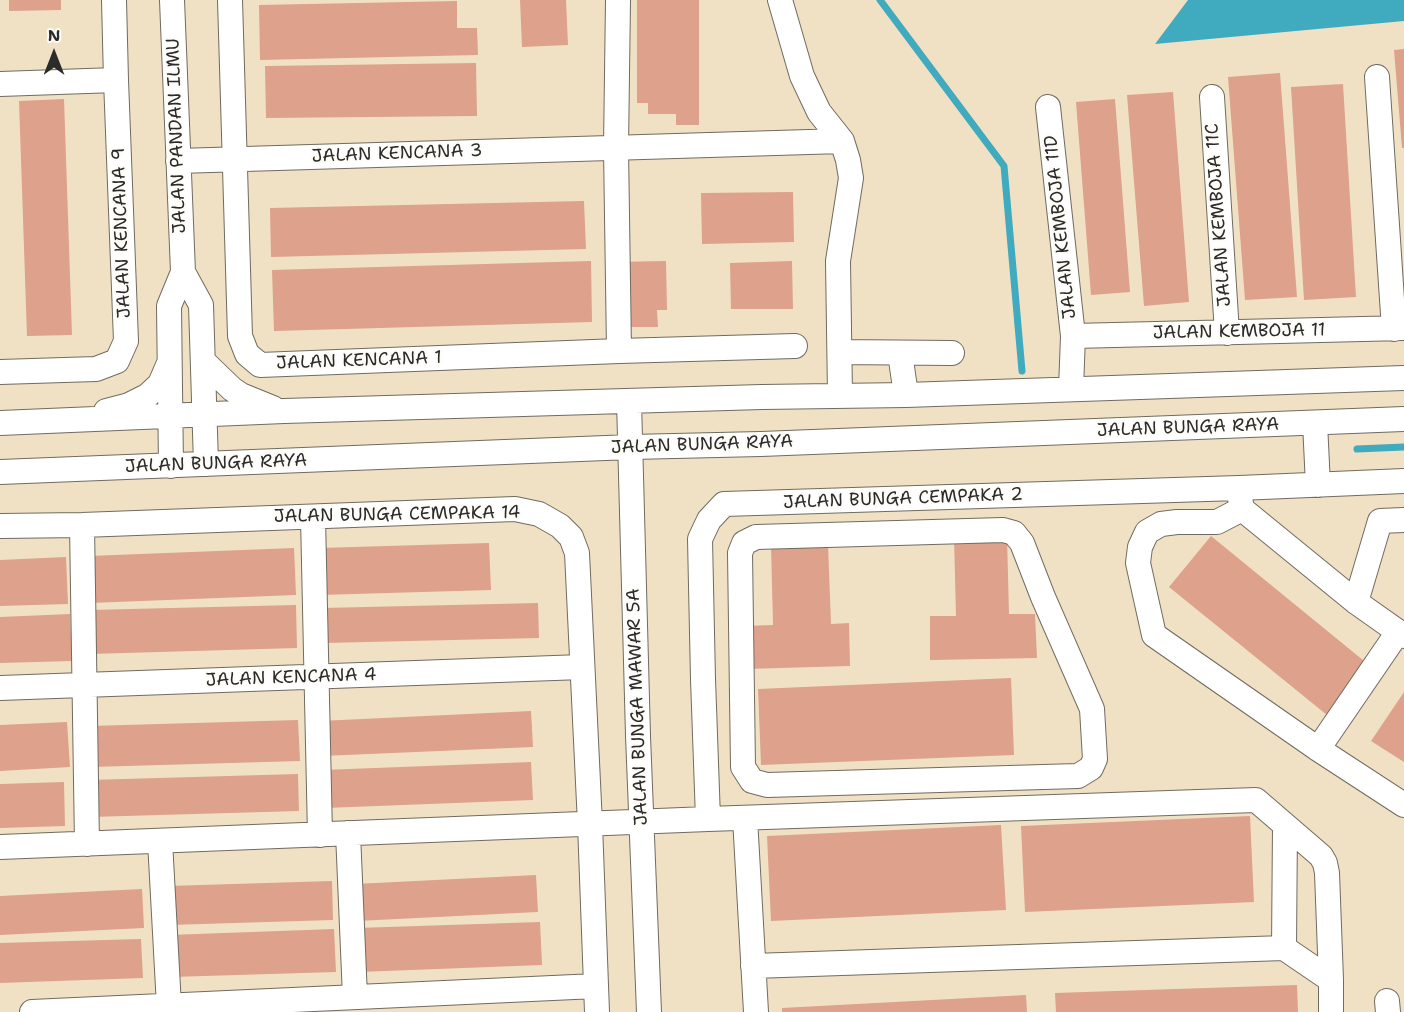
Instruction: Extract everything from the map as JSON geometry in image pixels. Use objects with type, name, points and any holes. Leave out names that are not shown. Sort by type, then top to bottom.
[{"type":"street","name":"JALAN KENCANA 9","points":[[0,372],[96,369],[117,361],[126,341],[114,0]]},
{"type":"street","name":"JALAN PANDAN ILMU","points":[[171,466],[169,306],[183,272],[172,0]]},
{"type":"street","name":"JALAN KENCANA 1","points":[[230,0],[240,336],[247,354],[260,365],[795,346]]},
{"type":"street","points":[[618,0],[616,148],[619,351]]},
{"type":"street","points":[[780,0],[802,76],[819,112],[842,141],[851,178],[838,261],[840,395]]},
{"type":"street","points":[[1377,77],[1399,328]]},
{"type":"street","points":[[0,84],[116,80]]},
{"type":"street","name":"JALAN KEMBOJA 11C","points":[[1212,98],[1227,333]]},
{"type":"street","name":"JALAN KEMBOJA 11D","points":[[1048,107],[1073,342],[1072,384]]},
{"type":"street","name":"JALAN KENCANA 3","points":[[178,161],[842,141]]},
{"type":"street","name":"JALAN PANDAN ILMU","points":[[183,272],[201,305],[206,464]]},
{"type":"street","name":"JALAN KEMBOJA 11","points":[[1073,342],[1227,333],[1399,328]]},
{"type":"street","points":[[840,352],[952,353]]},
{"type":"street","points":[[900,352],[906,394]]},
{"type":"street","points":[[202,361],[241,395],[284,411]]},
{"type":"street","points":[[74,420],[129,405],[147,396],[159,384],[169,363]]},
{"type":"street","points":[[0,423],[284,411],[906,394],[1072,384],[1404,378]]},
{"type":"street","name":"JALAN BUNGA MAWAR 5A","points":[[629,401],[638,736],[649,1012]]},
{"type":"street","name":"JALAN BUNGA RAYA","points":[[0,472],[1404,419]]},
{"type":"street","points":[[1316,423],[1318,485]]},
{"type":"street","name":"JALAN BUNGA CEMPAKA 2","points":[[726,818],[703,679],[700,539],[709,520],[724,504],[941,498],[1240,499],[1318,485],[1404,481]]},
{"type":"street","points":[[941,498],[942,532]]},
{"type":"street","points":[[1318,749],[1401,634],[1356,602],[1240,499],[1217,522],[1161,524],[1147,532],[1140,547],[1138,562],[1154,635],[1318,749],[1404,805]]},
{"type":"street","points":[[846,501],[846,535]]},
{"type":"street","name":"JALAN BUNGA CEMPAKA 14","points":[[0,526],[515,509],[539,514],[560,526],[571,537],[577,553],[597,1012]]},
{"type":"street","points":[[313,517],[320,834]]},
{"type":"street","points":[[1356,602],[1380,521],[1404,520]]},
{"type":"street","points":[[82,525],[87,844]]},
{"type":"street","points":[[1003,530],[1014,533],[1022,543],[1092,709],[1095,759],[1091,768],[1078,776],[767,785],[752,781],[743,767],[740,554],[744,543],[756,537],[846,535],[1003,530]]},
{"type":"street","name":"JALAN KENCANA 4","points":[[0,688],[582,667]]},
{"type":"street","points":[[0,847],[726,818],[1256,800],[1321,856],[1324,863],[1331,1012]]},
{"type":"street","points":[[726,818],[753,966],[756,1012]]},
{"type":"street","points":[[1284,948],[1286,825]]},
{"type":"street","points":[[348,833],[355,997]]},
{"type":"street","points":[[160,841],[169,1006]]},
{"type":"street","points":[[753,966],[1284,948],[1331,980]]},
{"type":"street","points":[[32,1012],[355,997],[432,1003],[596,986]]},
{"type":"water","points":[[1188,0],[1404,0],[1404,21],[1155,44]]},
{"type":"building","points":[[9,0],[61,0],[61,10],[9,11]]},
{"type":"building","points":[[520,0],[566,0],[568,45],[522,47]]},
{"type":"building","points":[[637,0],[699,0],[699,125],[676,125],[676,114],[648,114],[648,103],[637,103]]},
{"type":"building","points":[[457,1],[457,28],[477,28],[478,55],[260,60],[259,5]]},
{"type":"building","points":[[1404,49],[1404,148],[1402,148],[1394,50]]},
{"type":"building","points":[[476,63],[477,116],[266,118],[265,66]]},
{"type":"building","points":[[1280,73],[1297,297],[1245,300],[1228,77]]},
{"type":"building","points":[[1343,84],[1356,297],[1304,300],[1291,87]]},
{"type":"building","points":[[1173,92],[1189,302],[1144,306],[1127,95]]},
{"type":"building","points":[[64,99],[72,335],[27,336],[19,101]]},
{"type":"building","points":[[1115,99],[1130,292],[1091,295],[1076,102]]},
{"type":"building","points":[[793,192],[794,242],[702,244],[701,193]]},
{"type":"building","points":[[584,201],[586,249],[271,257],[270,208]]},
{"type":"building","points":[[591,261],[592,322],[274,331],[272,270]]},
{"type":"building","points":[[666,261],[667,310],[657,310],[658,327],[613,327],[612,262]]},
{"type":"building","points":[[792,261],[793,309],[731,309],[730,263]]},
{"type":"building","points":[[1007,536],[1009,614],[1035,614],[1037,658],[930,660],[930,616],[956,616],[954,537]]},
{"type":"building","points":[[1211,536],[1369,665],[1327,715],[1169,587]]},
{"type":"building","points":[[489,543],[491,590],[320,595],[319,548]]},
{"type":"building","points":[[828,544],[831,624],[849,623],[850,666],[745,669],[744,626],[773,625],[771,545]]},
{"type":"building","points":[[294,548],[296,595],[90,603],[89,556]]},
{"type":"building","points":[[66,557],[68,604],[0,606],[0,560]]},
{"type":"building","points":[[538,603],[539,638],[324,643],[323,608]]},
{"type":"building","points":[[296,605],[297,648],[90,654],[89,610]]},
{"type":"building","points":[[70,614],[72,661],[0,663],[0,617]]},
{"type":"building","points":[[1011,678],[1014,755],[761,765],[758,689]]},
{"type":"building","points":[[1404,692],[1404,762],[1371,741]]},
{"type":"building","points":[[531,711],[533,747],[322,756],[320,721]]},
{"type":"building","points":[[298,720],[300,761],[91,767],[90,726]]},
{"type":"building","points":[[67,722],[70,767],[0,771],[0,725]]},
{"type":"building","points":[[531,762],[533,800],[325,808],[323,770]]},
{"type":"building","points":[[298,774],[299,811],[90,817],[89,780]]},
{"type":"building","points":[[64,782],[65,826],[0,828],[0,784]]},
{"type":"building","points":[[1250,816],[1254,902],[1025,912],[1021,826]]},
{"type":"building","points":[[1001,825],[1006,910],[771,921],[767,836]]},
{"type":"building","points":[[536,875],[538,912],[357,921],[355,884]]},
{"type":"building","points":[[332,881],[333,920],[169,925],[168,886]]},
{"type":"building","points":[[142,889],[144,928],[0,935],[0,896]]},
{"type":"building","points":[[540,922],[542,965],[359,972],[357,928]]},
{"type":"building","points":[[334,929],[336,972],[171,977],[169,935]]},
{"type":"building","points":[[141,939],[143,978],[0,983],[0,943]]},
{"type":"building","points":[[1297,985],[1298,1012],[1056,1012],[1055,993]]},
{"type":"building","points":[[1026,995],[1027,1012],[782,1012],[782,1008]]},
{"type":"waterway","points":[[880,0],[1004,166],[1022,371]]},
{"type":"waterway","points":[[1357,449],[1404,447]]}]
